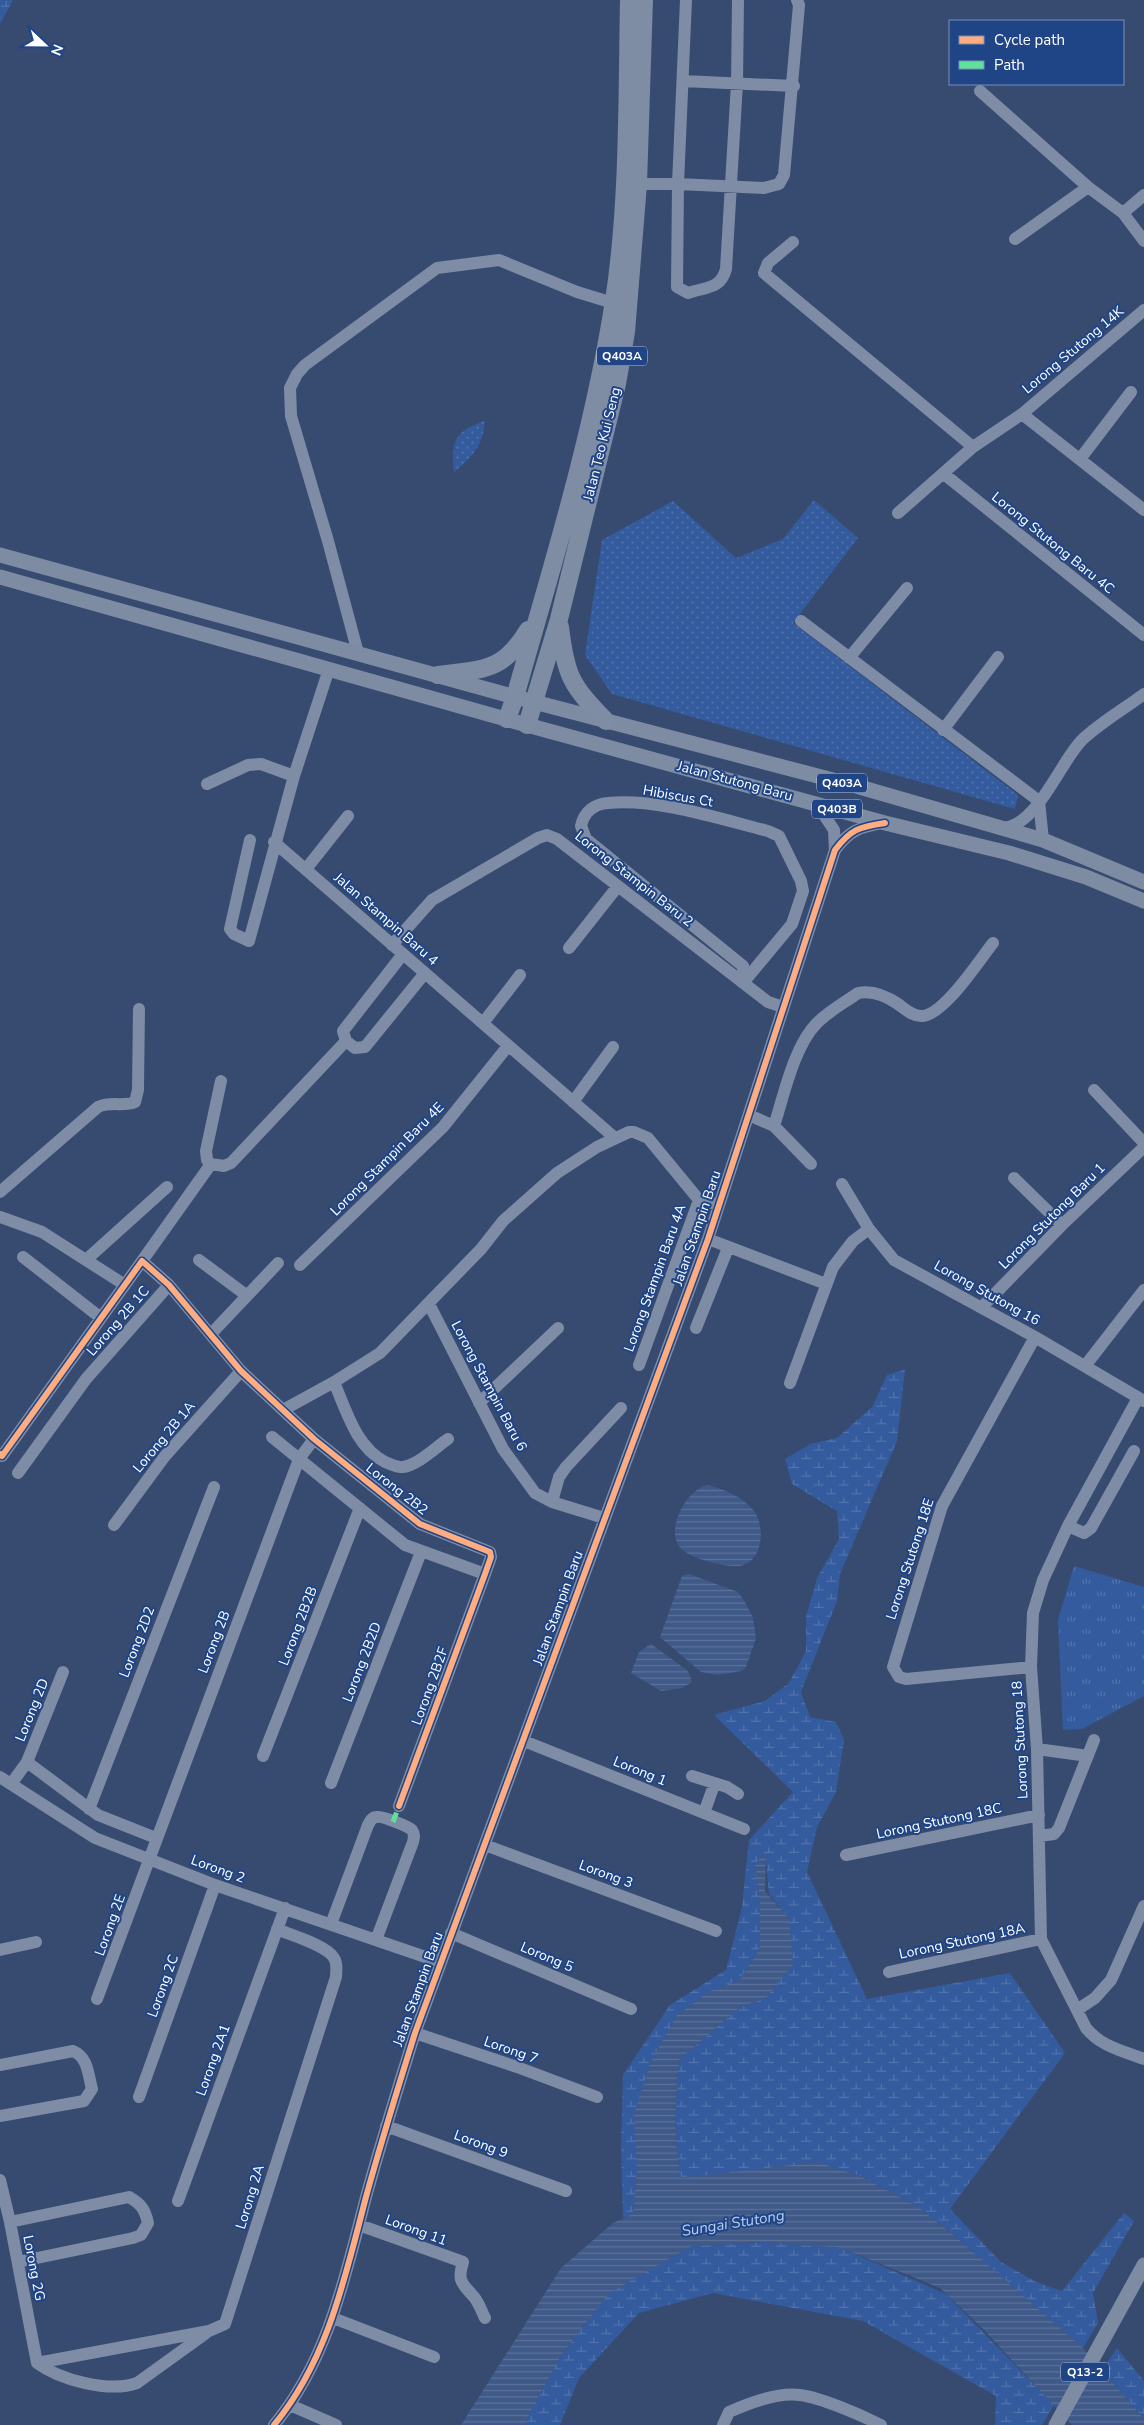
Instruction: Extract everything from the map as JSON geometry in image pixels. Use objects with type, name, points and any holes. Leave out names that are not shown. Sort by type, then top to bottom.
[{"type":"highway","name":"Jalan Teo Kui Seng","points":[[515,697],[584,450],[613,303],[625,198],[629,0]]},
{"type":"highway","name":"Jalan Teo Kui Seng","points":[[534,702],[559,619],[617,384],[630,297],[638,184],[644,0]]},
{"type":"highway","points":[[438,676],[484,668],[505,660],[516,649],[539,612]]},
{"type":"highway","points":[[559,619],[563,654],[569,676],[577,690],[606,721]]},
{"type":"highway","points":[[507,719],[515,697]]},
{"type":"highway","name":"Q403A","points":[[527,725],[534,702]]},
{"type":"main road","name":"Jalan Stutong Baru","points":[[0,555],[515,697],[856,786],[1043,840],[1144,882]]},
{"type":"main road","name":"Jalan Stutong Baru","points":[[0,577],[885,823],[1009,853],[1086,877],[1144,901]]},
{"type":"main road","name":"Q13-2","points":[[1056,2425],[1144,2265]]},
{"type":"street","points":[[686,0],[678,184],[677,287],[688,293],[719,284],[724,279],[726,269],[737,83],[738,0]]},
{"type":"street","points":[[638,184],[732,185],[764,188],[778,184],[784,175],[794,86],[799,5],[797,0]]},
{"type":"street","points":[[682,81],[794,86]]},
{"type":"street","points":[[980,91],[1088,187],[1123,213],[1144,241]]},
{"type":"street","points":[[1015,239],[1088,187]]},
{"type":"street","points":[[1123,213],[1144,195]]},
{"type":"street","points":[[793,242],[768,263],[764,273],[973,447]]},
{"type":"street","points":[[358,653],[328,541],[291,416],[290,388],[297,374],[305,365],[437,268],[499,260],[577,292],[613,303]]},
{"type":"street","name":"Lorong Stutong 14K","points":[[898,513],[973,447],[1022,414],[1144,310]]},
{"type":"street","points":[[1080,459],[1131,392]]},
{"type":"street","points":[[1022,414],[1144,510]]},
{"type":"street","name":"Lorong Stutong Baru 4C","points":[[944,474],[1144,635]]},
{"type":"street","points":[[849,658],[907,588]]},
{"type":"street","points":[[801,621],[1039,801],[1043,840]]},
{"type":"street","points":[[943,730],[998,657]]},
{"type":"street","points":[[250,840],[230,929],[234,934],[249,941],[274,842],[330,669]]},
{"type":"street","points":[[1002,828],[1010,828],[1026,817],[1082,740],[1144,694]]},
{"type":"street","points":[[207,784],[248,765],[260,764],[294,776]]},
{"type":"street","name":"Hibiscus Ct","points":[[608,803],[655,805],[768,831],[778,836],[801,881],[803,891],[792,924],[741,981],[743,966],[586,839],[581,826],[586,812],[596,806],[608,803]]},
{"type":"street","name":"Jalan Stampin Baru","points":[[816,803],[834,830],[835,850]]},
{"type":"street","points":[[306,869],[348,816]]},
{"type":"street","name":"Jalan Stampin Baru","points":[[274,2425],[290,2405],[319,2352],[333,2318],[386,2126],[415,2033],[708,1239],[835,850],[844,838],[859,828],[885,823]]},
{"type":"street","name":"Lorong Stampin Baru 2","points":[[392,945],[432,900],[529,842],[547,836],[558,839],[768,1002],[783,1007]]},
{"type":"street","name":"Jalan Stampin Baru 4","points":[[274,842],[615,1138]]},
{"type":"street","points":[[569,948],[618,886]]},
{"type":"street","points":[[774,1126],[795,1062],[807,1036],[825,1016],[858,994],[865,992],[890,998],[913,1015],[924,1016],[932,1013],[952,995],[993,942]]},
{"type":"street","points":[[403,954],[343,1031],[346,1041],[355,1048],[366,1047],[425,973]]},
{"type":"street","points":[[483,1023],[520,975]]},
{"type":"street","points":[[0,1192],[98,1107],[107,1103],[130,1104],[135,1102],[138,1090],[139,1009]]},
{"type":"street","points":[[221,1081],[206,1151],[207,1160],[211,1164],[224,1166],[231,1163],[346,1041]]},
{"type":"street","name":"Lorong Stampin Baru 4E","points":[[300,1265],[443,1128],[508,1046]]},
{"type":"street","points":[[573,1102],[613,1047]]},
{"type":"street","points":[[1094,1090],[1144,1143]]},
{"type":"street","points":[[749,1115],[774,1126],[811,1164]]},
{"type":"street","points":[[283,1410],[334,1382],[380,1352],[481,1249],[503,1221],[557,1173],[597,1147],[615,1138],[634,1132],[648,1138],[698,1200],[719,1205]]},
{"type":"street","name":"Lorong Stutong Baru 1","points":[[982,1307],[1062,1224],[1144,1147]]},
{"type":"street","points":[[1,1456],[211,1164]]},
{"type":"street","points":[[1014,1178],[1062,1224]]},
{"type":"street","name":"Lorong Stutong 16","points":[[842,1184],[869,1229],[894,1260],[1035,1337],[1141,1400]]},
{"type":"street","points":[[87,1259],[167,1188]]},
{"type":"street","name":"Lorong Stampin Baru 4A","points":[[639,1365],[698,1200]]},
{"type":"street","points":[[0,1217],[42,1232],[125,1285]]},
{"type":"street","points":[[790,1383],[826,1284],[841,1255],[869,1229]]},
{"type":"street","points":[[708,1239],[826,1284]]},
{"type":"street","points":[[696,1328],[728,1248]]},
{"type":"street","points":[[24,1257],[101,1318]]},
{"type":"street","points":[[199,1260],[246,1295]]},
{"type":"street","name":"Lorong 2B2","points":[[142,1261],[169,1285],[241,1371],[314,1439],[420,1524],[490,1552],[491,1557],[485,1574]]},
{"type":"street","points":[[211,1334],[278,1263]]},
{"type":"street","name":"Lorong 2B 1C","points":[[18,1473],[86,1379],[169,1285]]},
{"type":"street","points":[[1085,1366],[1144,1290]]},
{"type":"street","name":"Lorong Stampin Baru 6","points":[[429,1304],[503,1449],[535,1492],[552,1502],[604,1518]]},
{"type":"street","points":[[479,1402],[558,1328]]},
{"type":"street","name":"Lorong Stutong 18E","points":[[1031,1667],[906,1679],[898,1677],[893,1667],[942,1506],[1035,1337]]},
{"type":"street","name":"Lorong 2B 1A","points":[[114,1525],[165,1456],[241,1371]]},
{"type":"street","points":[[334,1382],[348,1416],[364,1446],[377,1458],[392,1466],[401,1468],[410,1465],[448,1438]]},
{"type":"street","name":"Lorong Stutong 18","points":[[1141,1400],[1106,1456],[1068,1526],[1043,1580],[1033,1613],[1031,1667],[1037,1749],[1041,1939],[1086,2028],[1100,2042],[1144,2059]]},
{"type":"street","points":[[552,1502],[559,1477],[566,1467],[621,1408]]},
{"type":"street","points":[[272,1437],[405,1545],[485,1574]]},
{"type":"street","name":"Lorong 2B","points":[[149,1859],[299,1459],[314,1439]]},
{"type":"street","points":[[1068,1526],[1084,1533],[1088,1532],[1134,1451]]},
{"type":"street","points":[[1106,1456],[1126,1465]]},
{"type":"street","name":"Lorong 2D2","points":[[89,1808],[214,1487]]},
{"type":"street","name":"Lorong 2B2B","points":[[263,1756],[360,1508]]},
{"type":"street","name":"Lorong 2B2D","points":[[331,1783],[421,1552]]},
{"type":"street","name":"Lorong 2B2F","points":[[399,1806],[485,1574]]},
{"type":"street","name":"Lorong 2D","points":[[5,1780],[27,1762],[63,1672]]},
{"type":"street","points":[[1039,1836],[1054,1834],[1059,1828],[1094,1740]]},
{"type":"street","name":"Lorong 1","points":[[524,1741],[744,1829]]},
{"type":"street","points":[[1037,1749],[1088,1756]]},
{"type":"street","points":[[27,1762],[98,1816],[156,1838]]},
{"type":"street","points":[[692,1776],[727,1787],[738,1794]]},
{"type":"street","name":"Lorong 2","points":[[5,1780],[95,1838],[215,1885],[440,1962]]},
{"type":"street","points":[[704,1813],[714,1784]]},
{"type":"street","name":"Lorong Stutong 18C","points":[[846,1855],[1038,1815]]},
{"type":"street","points":[[331,1924],[368,1825],[372,1818],[377,1816],[411,1829],[414,1834],[413,1842],[376,1940]]},
{"type":"street","name":"Lorong 3","points":[[485,1845],[716,1931]]},
{"type":"street","name":"Lorong 2E","points":[[97,2000],[149,1859]]},
{"type":"street","name":"Lorong 2C","points":[[139,2097],[215,1885]]},
{"type":"street","points":[[1077,2010],[1095,1998],[1111,1980],[1144,1906]]},
{"type":"street","name":"Lorong 2A1","points":[[178,2201],[285,1908]]},
{"type":"street","name":"Lorong 2A","points":[[37,2363],[209,2331],[220,2327],[228,2319],[336,1977],[337,1966],[334,1957],[327,1950],[277,1929]]},
{"type":"street","name":"Lorong 5","points":[[452,1933],[631,2009]]},
{"type":"street","name":"Lorong Stutong 18A","points":[[889,1972],[1041,1939]]},
{"type":"street","points":[[0,1950],[36,1942]]},
{"type":"street","name":"Lorong 7","points":[[415,2033],[517,2067],[597,2097]]},
{"type":"street","points":[[0,2065],[72,2051],[81,2054],[85,2061],[92,2089],[84,2101],[0,2116]]},
{"type":"street","name":"Lorong 9","points":[[386,2126],[566,2191]]},
{"type":"street","name":"Lorong 2G","points":[[0,2180],[37,2363]]},
{"type":"street","points":[[10,2222],[129,2197],[140,2204],[145,2212],[148,2223],[141,2235],[133,2238],[18,2262]]},
{"type":"street","name":"Lorong 11","points":[[359,2225],[463,2262],[460,2275],[462,2286],[476,2299],[485,2318]]},
{"type":"street","points":[[333,2318],[434,2357]]},
{"type":"street","points":[[37,2363],[63,2377],[110,2387],[127,2386],[137,2383],[209,2331]]},
{"type":"street","points":[[723,2425],[729,2412],[755,2400],[800,2395],[859,2420],[881,2425]]},
{"type":"street","points":[[290,2405],[336,2425]]},
{"type":"green space","points":[[0,0],[13,0],[0,24]]},
{"type":"green space","points":[[485,421],[482,437],[476,450],[454,472],[453,453],[457,439],[467,429]]},
{"type":"green space","points":[[814,500],[858,538],[793,623],[1018,795],[1015,809],[612,694],[585,655],[602,540],[673,501],[736,558],[783,539]]},
{"type":"green space","points":[[905,1369],[897,1441],[840,1574],[837,1601],[801,1692],[810,1717],[836,1722],[844,1740],[836,1792],[817,1827],[807,1872],[867,1999],[1010,1973],[1065,2053],[950,2209],[1001,2262],[1036,2282],[1062,2291],[1124,2213],[1134,2221],[1093,2293],[1098,2323],[1083,2348],[956,2237],[917,2206],[860,2176],[817,2162],[681,2179],[678,2164],[676,2120],[679,2060],[739,2008],[767,1997],[789,1919],[769,1894],[765,1852],[755,1865],[760,1904],[760,1948],[740,1980],[708,1992],[677,2015],[637,2171],[633,2214],[623,2218],[621,2147],[623,2075],[670,2005],[726,1970],[742,1907],[749,1840],[793,1792],[714,1715],[765,1701],[789,1683],[806,1651],[806,1617],[817,1578],[839,1539],[837,1511],[792,1484],[785,1459],[810,1444],[837,1438],[872,1407],[887,1375]]},
{"type":"green space","points":[[1074,1566],[1144,1587],[1144,1696],[1082,1729],[1063,1730],[1058,1620]]},
{"type":"green space","points":[[765,2242],[841,2248],[946,2294],[1054,2405],[1042,2425],[995,2425],[996,2396],[863,2321],[713,2293],[639,2313],[579,2378],[560,2425],[526,2425],[530,2412],[562,2354],[608,2293],[692,2246]]},
{"type":"green space","points":[[1117,2348],[1144,2381],[1144,2419],[1102,2370]]},
{"type":"water","points":[[708,1485],[727,1491],[739,1498],[754,1511],[758,1518],[761,1535],[760,1544],[753,1559],[746,1564],[732,1566],[706,1561],[689,1554],[679,1546],[675,1529],[681,1510],[693,1494],[700,1488]]},
{"type":"water","points":[[689,1574],[738,1592],[745,1602],[753,1618],[756,1638],[746,1667],[742,1671],[717,1675],[701,1672],[660,1637],[682,1576]]},
{"type":"water","points":[[651,1644],[688,1671],[692,1682],[682,1688],[661,1691],[631,1673],[639,1652]]},
{"type":"water","name":"Sungai Stutong","points":[[766,1851],[765,1891],[789,1919],[793,1965],[767,1997],[739,2008],[679,2060],[676,2119],[678,2163],[681,2178],[817,2162],[860,2176],[917,2206],[956,2237],[1083,2348],[1144,2419],[1144,2425],[1072,2425],[984,2330],[940,2288],[841,2248],[765,2242],[692,2246],[609,2293],[562,2354],[530,2412],[526,2425],[461,2425],[561,2268],[613,2223],[633,2214],[637,2171],[634,2114],[651,2061],[677,2015],[708,1992],[740,1980],[760,1948],[760,1904],[755,1865]]},
{"type":"marked path","points":[[393,1822],[399,1806]]},
{"type":"cycle path","points":[[274,2425],[293,2400],[308,2373],[332,2317],[415,2033],[708,1239],[835,850],[846,837],[856,830],[885,823]]},
{"type":"cycle path","points":[[0,1454],[2,1456],[142,1261],[169,1285],[241,1371],[314,1439],[420,1524],[490,1552],[491,1557],[485,1574],[399,1806]]}]
